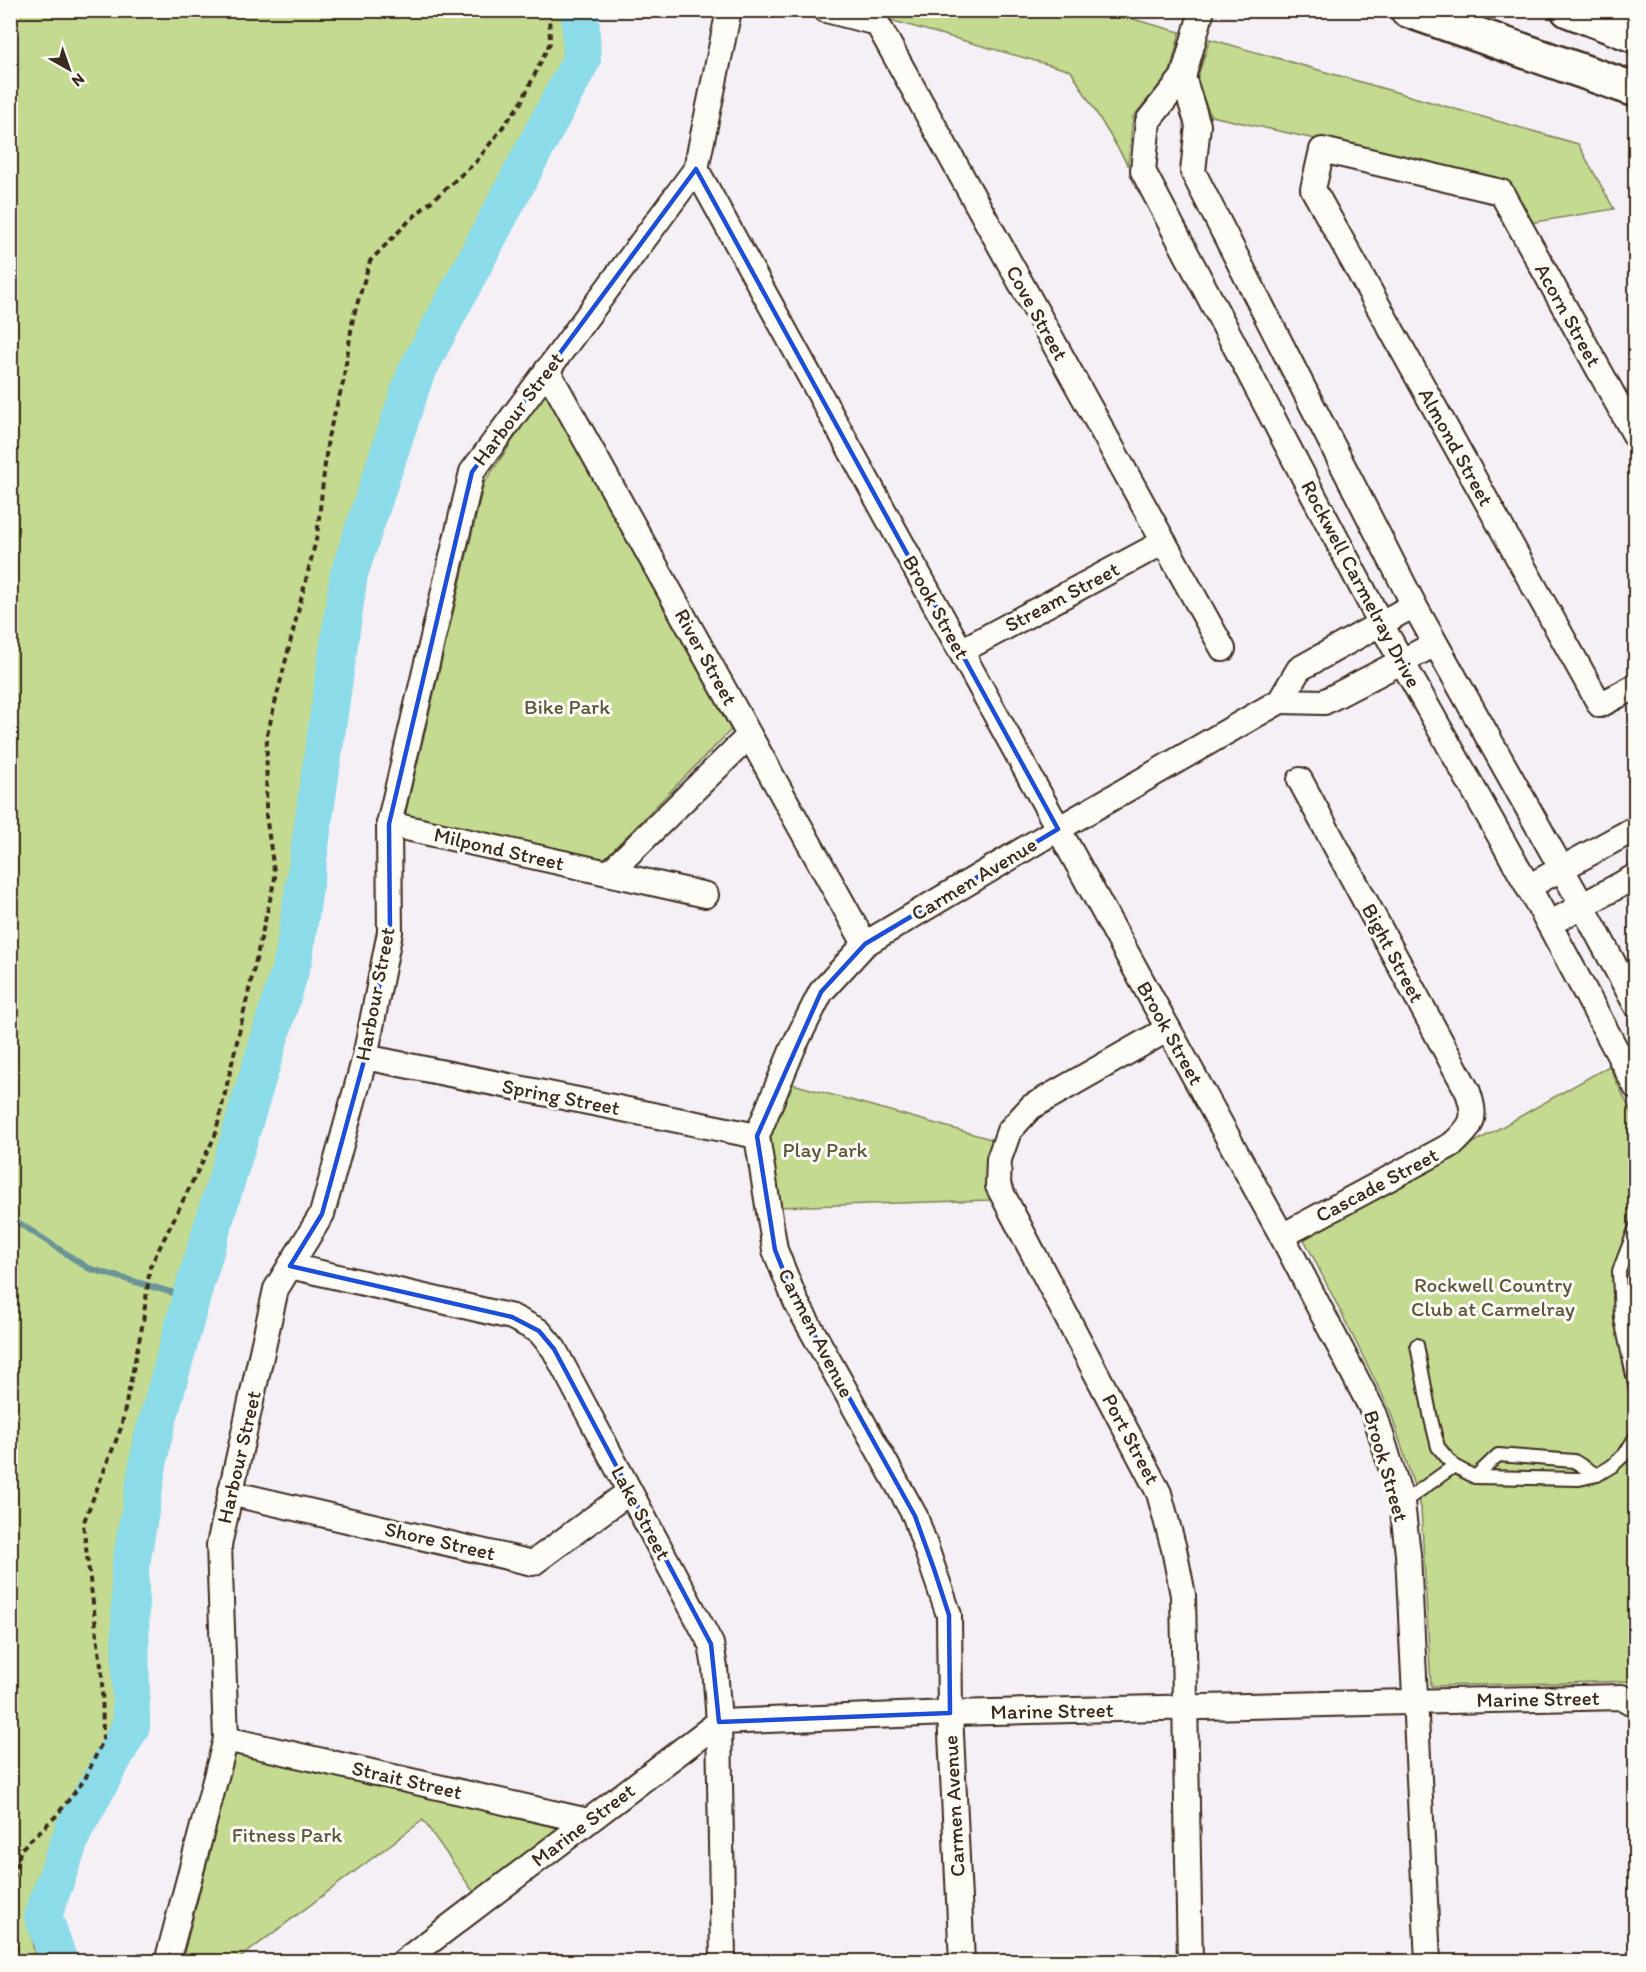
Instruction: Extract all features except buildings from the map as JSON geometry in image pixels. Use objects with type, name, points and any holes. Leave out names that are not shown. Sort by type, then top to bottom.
[{"type":"street","name":"Harbour Street","points":[[168,1962],[226,1739],[219,1545],[276,1289],[322,1214],[364,1057],[390,932],[389,824],[472,472],[696,169],[729,10]]},
{"type":"street","name":"Cove Street","points":[[826,10],[877,23],[1223,649]]},
{"type":"street","name":"Rockwell Carmelray Drive","points":[[1202,10],[1183,77],[1148,121],[1143,171],[1381,624],[1549,924],[1635,1087]]},
{"type":"street","points":[[1407,10],[1635,90]]},
{"type":"street","points":[[1568,10],[1635,36]]},
{"type":"street","name":"Rockwell Carmelray Drive","points":[[1183,77],[1198,125],[1193,172],[1414,605],[1562,868],[1635,1005]]},
{"type":"street","name":"Almond Street","points":[[1501,192],[1322,150],[1313,189],[1600,705],[1635,686]]},
{"type":"street","name":"Brook Street","points":[[696,169],[1282,1236],[1375,1415],[1402,1503],[1408,1554],[1428,1962]]},
{"type":"street","name":"Acorn Street","points":[[1501,192],[1635,437]]},
{"type":"street","name":"River Street","points":[[547,370],[865,944]]},
{"type":"street","name":"Stream Street","points":[[961,651],[1164,542]]},
{"type":"street","name":"Carmen Avenue","points":[[962,1962],[950,1713],[949,1615],[915,1516],[796,1302],[775,1250],[757,1136],[794,1048],[821,992],[865,944],[1280,701],[1299,669],[1414,605]]},
{"type":"street","points":[[1280,701],[1324,702],[1435,644]]},
{"type":"street","points":[[609,873],[749,736]]},
{"type":"street","name":"Bight Street","points":[[1300,780],[1468,1092],[1474,1110],[1468,1129]]},
{"type":"street","name":"Milpond Street","points":[[389,824],[706,895]]},
{"type":"street","points":[[1528,887],[1635,828]]},
{"type":"street","points":[[1549,924],[1635,876]]},
{"type":"street","name":"Port Street","points":[[1168,1029],[1031,1107],[1009,1131],[999,1159],[998,1186],[1159,1493],[1174,1549],[1183,1595],[1190,1962]]},
{"type":"street","name":"Spring Street","points":[[364,1057],[757,1136]]},
{"type":"street","name":"Cascade Street","points":[[1282,1236],[1453,1143],[1468,1129]]},
{"type":"street","name":"Lake Street","points":[[290,1266],[512,1317],[539,1331],[554,1349],[711,1644],[716,1668],[723,1962]]},
{"type":"street","name":"Shore Street","points":[[230,1493],[533,1563],[629,1491]]},
{"type":"street","name":"Marine Street","points":[[403,1962],[718,1722],[950,1713],[1622,1697],[1635,1705]]},
{"type":"street","name":"Strait Street","points":[[226,1739],[588,1821]]},
{"type":"lane","points":[[1635,1227],[1618,1271],[1621,1319],[1635,1390]]},
{"type":"lane","points":[[1621,1319],[1635,1287]]},
{"type":"lane","points":[[1417,1345],[1438,1447],[1454,1466],[1475,1477],[1579,1479],[1597,1475],[1612,1466],[1625,1454],[1635,1436]]},
{"type":"lane","points":[[1475,1477],[1498,1455],[1574,1461],[1597,1475]]},
{"type":"lane","points":[[1402,1503],[1454,1466]]},
{"type":"path","points":[[17,1962],[12,1881],[21,1849],[56,1816],[85,1779],[104,1740],[102,1674],[83,1524],[121,1428],[143,1322],[150,1267],[215,1136],[275,878],[266,815],[267,735],[317,536],[327,437],[342,383],[353,318],[370,261],[409,221],[477,161],[521,103],[550,43],[549,10]]},
{"type":"highlighted area","points":[[696,169],[1058,829],[865,944],[821,992],[757,1136],[775,1250],[796,1302],[915,1516],[934,1569],[949,1615],[950,1713],[719,1722],[711,1644],[554,1349],[539,1331],[512,1317],[290,1266],[322,1214],[365,1057],[390,932],[389,824],[472,472]]},
{"type":"green space","points":[[11,10],[580,11],[582,59],[415,375],[349,573],[294,957],[191,1298],[152,1441],[130,1570],[131,1726],[74,1829],[32,1940],[36,1962],[10,1961]]},
{"type":"green space","points":[[858,11],[1104,11],[1180,32],[1170,72],[1133,117],[1128,165],[1071,71]]},
{"type":"green space","points":[[1210,39],[1578,144],[1614,209],[1530,223],[1508,187],[1315,139],[1211,116],[1196,82]]},
{"type":"green space","name":"Bike Park","points":[[545,393],[731,730],[604,859],[405,815],[484,483]]},
{"type":"green space","name":"Rockwell Country Club at Carmelray","points":[[1609,1066],[1636,1122],[1635,1681],[1431,1686],[1421,1508],[1390,1410],[1304,1239]]},
{"type":"green space","name":"Play Park","points":[[789,1083],[991,1139],[990,1200],[778,1207],[767,1141]]},
{"type":"green space","name":"Fitness Park","points":[[235,1754],[574,1824],[477,1897],[423,1820],[236,1961],[182,1961]]},
{"type":"waterway","points":[[59,1962],[43,1915],[74,1829],[131,1726],[130,1570],[152,1441],[196,1281],[294,957],[349,574],[415,375],[582,59],[580,10]]},
{"type":"waterway","points":[[10,1217],[88,1268],[191,1298]]}]
